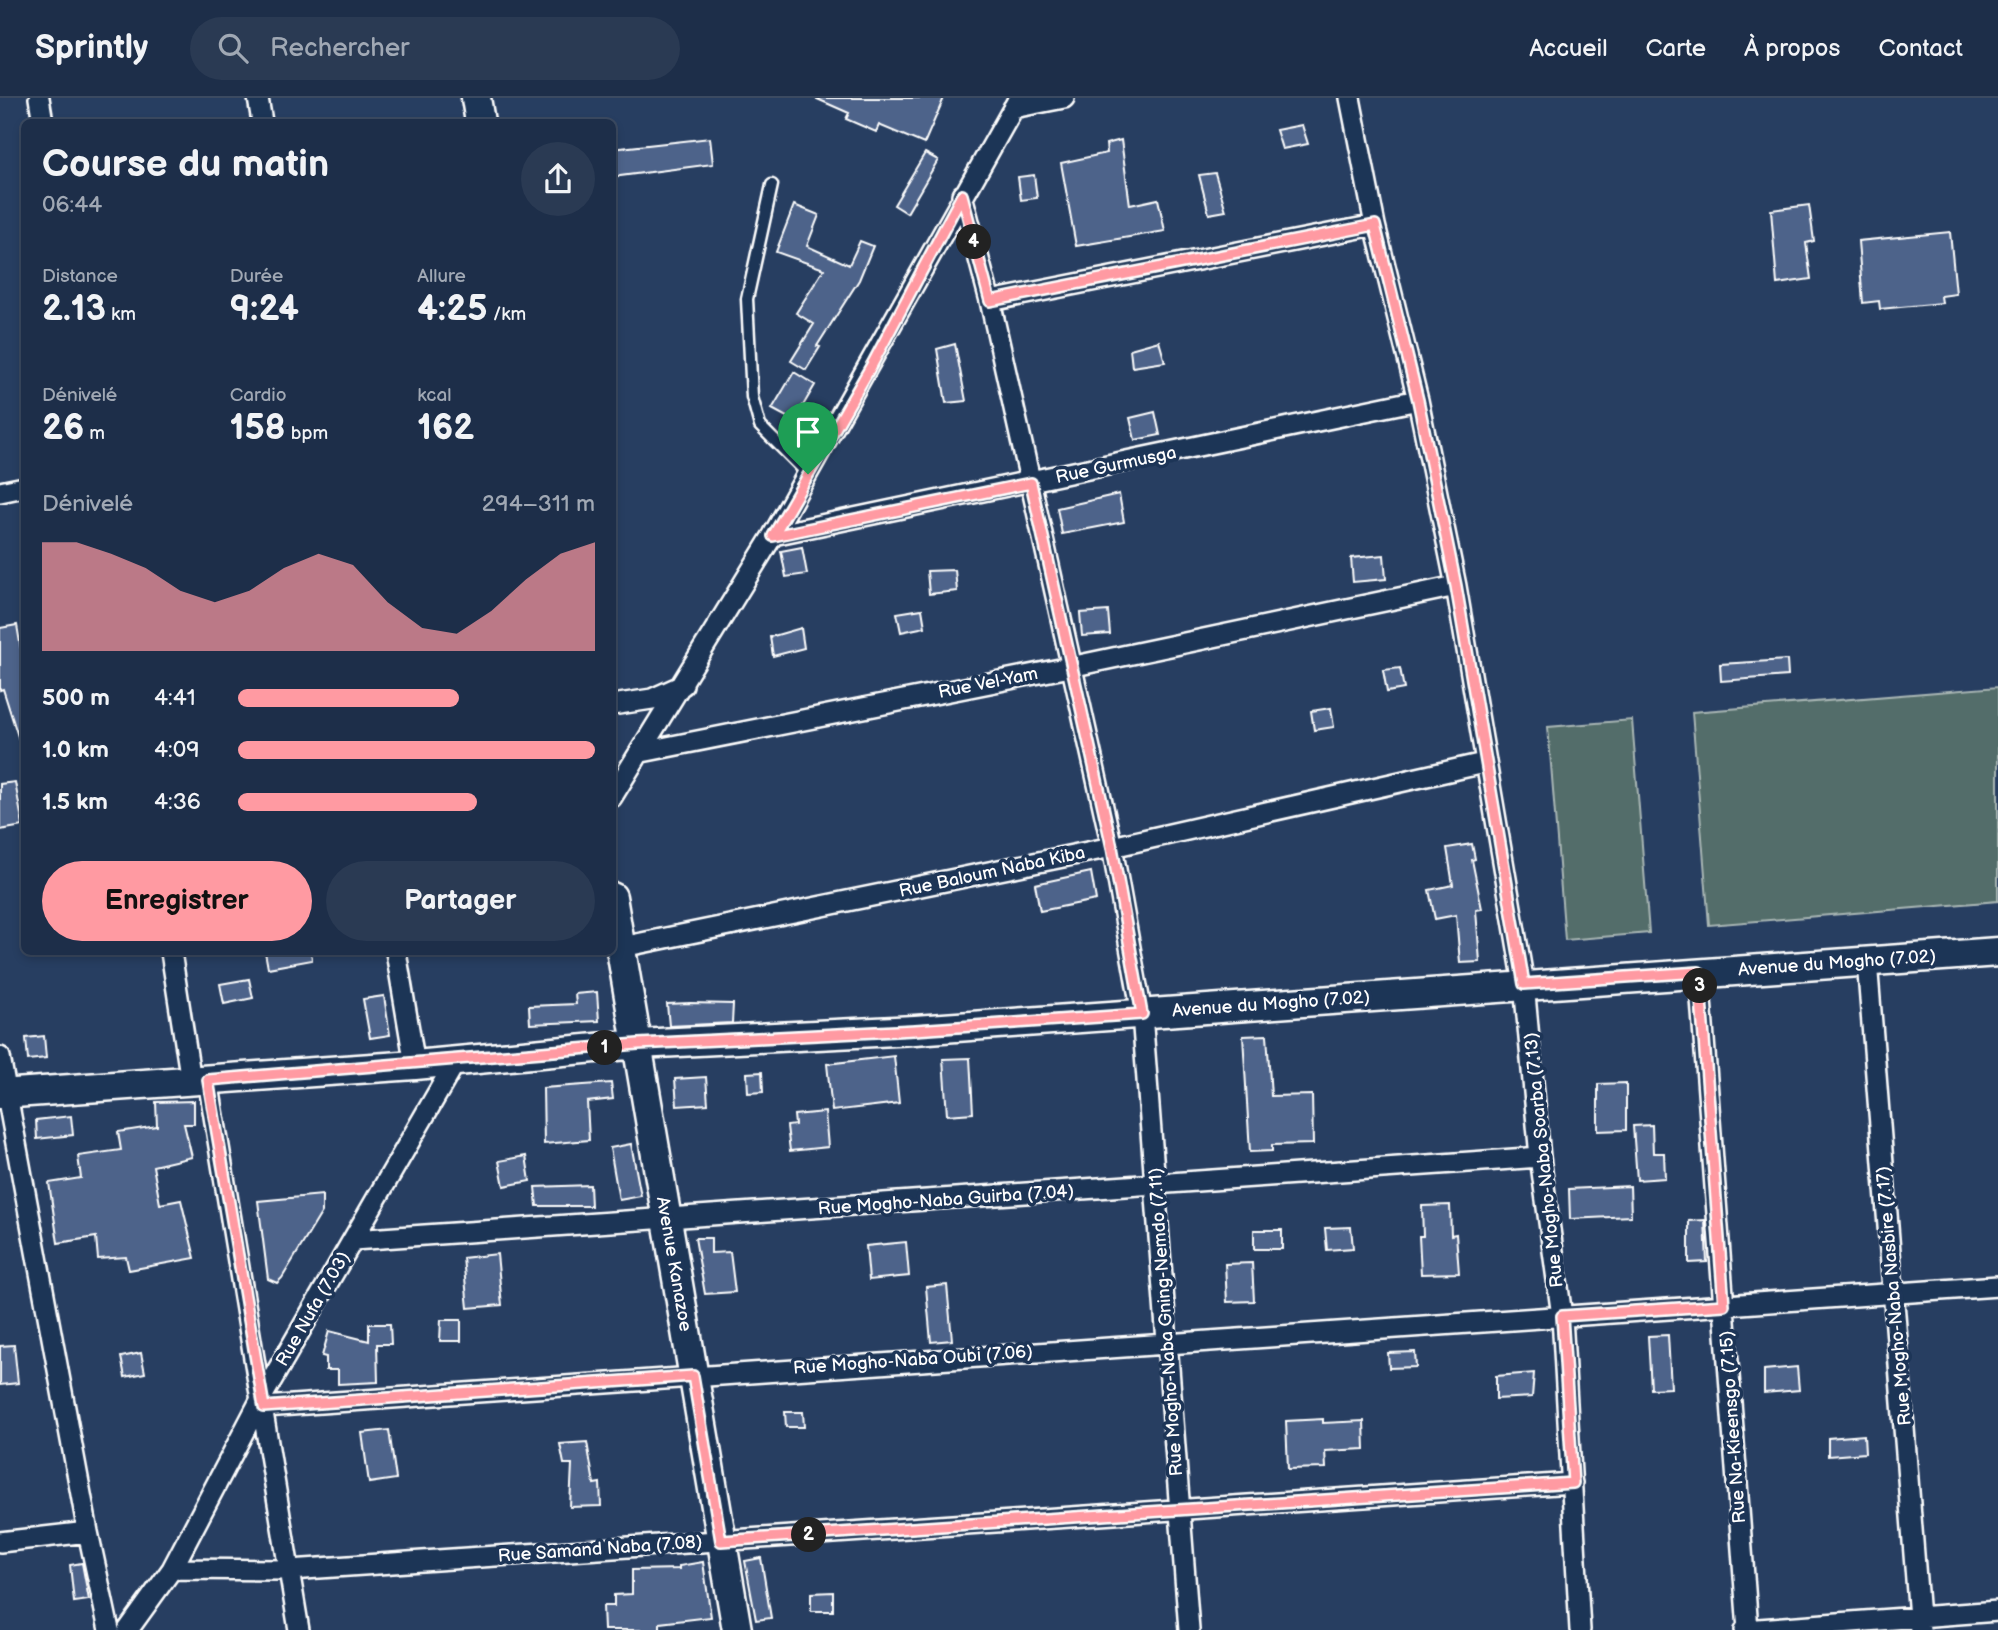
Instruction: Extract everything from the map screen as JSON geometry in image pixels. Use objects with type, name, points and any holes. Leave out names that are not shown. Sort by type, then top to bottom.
[{"type":"main road","points":[[476,98],[480,119]]},
{"type":"main road","name":"Avenue Kanazoe","points":[[616,917],[737,1630]]},
{"type":"main road","name":"Avenue du Mogho (7.02)","points":[[3,1093],[415,1065],[638,1044],[915,1030],[1524,984],[1998,952]]},
{"type":"street","points":[[39,98],[42,119]]},
{"type":"street","points":[[258,98],[262,119]]},
{"type":"street","points":[[616,791],[773,536],[873,363],[962,195],[1016,103],[1064,98]]},
{"type":"street","name":"Rue Mogho-Naba Soarba (7.13)","points":[[1350,98],[1375,225],[1418,400],[1456,586],[1484,763],[1524,984],[1540,1157],[1562,1316],[1580,1630]]},
{"type":"street","name":"Rue Mogho-Naba Gning-Nemdo (7.11)","points":[[962,195],[990,301],[1112,847],[1142,1014],[1189,1630]]},
{"type":"street","points":[[990,301],[1375,225]]},
{"type":"street","name":"Rue Gurmusga","points":[[773,536],[1418,400]]},
{"type":"street","points":[[0,492],[21,488]]},
{"type":"street","name":"Rue Vel-Yam","points":[[642,752],[1070,667],[1456,586]]},
{"type":"street","points":[[616,704],[652,699],[682,685]]},
{"type":"street","name":"Rue Baloum Naba Kiba","points":[[622,947],[1112,847],[1484,763]]},
{"type":"street","points":[[172,955],[200,1081],[263,1402],[299,1630]]},
{"type":"street","points":[[397,955],[415,1065]]},
{"type":"street","name":"Rue Mogho-Naba Nasbire (7.17)","points":[[1867,961],[1920,1624]]},
{"type":"street","name":"Rue Na-Kieensgo (7.15)","points":[[1699,972],[1747,1630]]},
{"type":"street","points":[[0,1057],[3,1093],[109,1630]]},
{"type":"street","name":"Rue Nufa (7.03)","points":[[128,1630],[172,1569],[353,1240],[456,1061]]},
{"type":"street","name":"Rue Mogho-Naba Guirba (7.04)","points":[[353,1240],[1540,1157]]},
{"type":"street","name":"Rue Mogho-Naba Oubi (7.06)","points":[[263,1402],[693,1376],[1998,1286]]},
{"type":"street","name":"Rue Samand Naba (7.08)","points":[[172,1569],[290,1570],[1573,1483]]},
{"type":"street","points":[[0,1542],[88,1532]]},
{"type":"street","points":[[1747,1630],[1920,1624],[1998,1611]]},
{"type":"lane","points":[[772,185],[747,299],[752,397],[760,426],[808,474]]},
{"type":"green space","points":[[1998,687],[1998,901],[1709,925],[1692,712]]},
{"type":"green space","points":[[1632,720],[1649,933],[1565,940],[1548,727]]},
{"type":"building","points":[[815,98],[944,98],[924,144],[879,125],[876,132],[846,119],[849,113]]},
{"type":"building","points":[[1302,125],[1308,144],[1282,149],[1276,130]]},
{"type":"building","points":[[710,138],[713,164],[616,176],[616,149]]},
{"type":"building","points":[[1121,140],[1130,205],[1158,199],[1165,231],[1076,246],[1061,163],[1107,153],[1106,144]]},
{"type":"building","points":[[925,153],[938,160],[907,213],[894,205]]},
{"type":"building","points":[[1215,173],[1226,211],[1209,214],[1199,175]]},
{"type":"building","points":[[1034,175],[1037,198],[1021,200],[1018,177]]},
{"type":"building","points":[[794,205],[819,215],[807,246],[849,265],[860,241],[873,246],[859,280],[817,346],[820,347],[806,370],[791,361],[814,324],[796,313],[824,269],[776,252]]},
{"type":"building","points":[[1809,205],[1814,241],[1806,243],[1811,279],[1777,284],[1771,210]]},
{"type":"building","points":[[1950,232],[1956,294],[1941,296],[1942,303],[1880,309],[1879,301],[1863,303],[1858,241]]},
{"type":"building","points":[[1159,341],[1165,362],[1132,367],[1130,349]]},
{"type":"building","points":[[955,344],[966,401],[946,403],[937,349]]},
{"type":"building","points":[[794,372],[815,385],[794,421],[772,409]]},
{"type":"building","points":[[1155,412],[1160,435],[1135,440],[1130,418]]},
{"type":"building","points":[[1119,494],[1124,522],[1062,534],[1057,508]]},
{"type":"building","points":[[802,547],[807,574],[786,577],[781,551]]},
{"type":"building","points":[[1384,555],[1386,579],[1353,582],[1351,558]]},
{"type":"building","points":[[955,570],[957,591],[929,594],[927,571]]},
{"type":"building","points":[[922,609],[925,627],[901,632],[897,613]]},
{"type":"building","points":[[1108,611],[1110,634],[1082,636],[1080,613]]},
{"type":"building","points":[[17,625],[21,649],[21,746],[3,689],[0,690],[0,628]]},
{"type":"building","points":[[801,628],[804,648],[773,656],[770,637]]},
{"type":"building","points":[[1787,660],[1788,676],[1721,681],[1720,664]]},
{"type":"building","points":[[1400,668],[1404,689],[1387,692],[1383,670]]},
{"type":"building","points":[[1331,708],[1334,727],[1314,730],[1311,711]]},
{"type":"building","points":[[15,782],[21,826],[0,830],[0,784]]},
{"type":"building","points":[[1472,844],[1475,859],[1472,860],[1482,909],[1476,910],[1480,962],[1460,963],[1456,915],[1435,919],[1429,890],[1453,885],[1447,848]]},
{"type":"building","points":[[1091,872],[1096,900],[1040,911],[1035,884]]},
{"type":"building","points":[[266,955],[311,955],[312,960],[268,968]]},
{"type":"building","points":[[249,979],[253,998],[224,1004],[220,984]]},
{"type":"building","points":[[597,992],[599,1021],[530,1024],[529,1006],[576,1004],[575,994]]},
{"type":"building","points":[[384,996],[390,1035],[370,1038],[363,999]]},
{"type":"building","points":[[667,1004],[733,1004],[732,1023],[669,1026]]},
{"type":"building","points":[[1267,1035],[1271,1096],[1312,1095],[1313,1144],[1272,1145],[1272,1151],[1250,1152],[1243,1036]]},
{"type":"building","points":[[44,1036],[46,1058],[28,1060],[26,1038]]},
{"type":"building","points":[[894,1056],[899,1103],[832,1111],[827,1064]]},
{"type":"building","points":[[970,1058],[973,1113],[947,1115],[943,1059]]},
{"type":"building","points":[[762,1072],[763,1092],[748,1093],[747,1073]]},
{"type":"building","points":[[706,1077],[708,1104],[677,1106],[675,1079]]},
{"type":"building","points":[[611,1083],[613,1099],[587,1102],[589,1140],[544,1144],[543,1088]]},
{"type":"building","points":[[1626,1083],[1626,1130],[1598,1131],[1598,1084]]},
{"type":"building","points":[[194,1101],[194,1124],[184,1124],[192,1157],[153,1166],[160,1204],[181,1200],[195,1258],[129,1270],[126,1257],[98,1259],[96,1237],[58,1243],[49,1183],[81,1178],[78,1156],[121,1150],[118,1132],[157,1126],[156,1102]]},
{"type":"building","points":[[825,1112],[828,1147],[790,1151],[787,1126],[795,1125],[794,1115]]},
{"type":"building","points":[[71,1116],[73,1135],[37,1139],[36,1120]]},
{"type":"building","points":[[1652,1125],[1653,1153],[1664,1153],[1665,1178],[1637,1180],[1633,1126]]},
{"type":"building","points":[[631,1144],[641,1196],[619,1200],[610,1148]]},
{"type":"building","points":[[526,1156],[530,1181],[504,1186],[499,1161]]},
{"type":"building","points":[[590,1185],[591,1206],[537,1206],[535,1187]]},
{"type":"building","points":[[1630,1186],[1631,1216],[1570,1219],[1569,1189]]},
{"type":"building","points":[[322,1195],[322,1212],[282,1278],[277,1283],[268,1279],[258,1201]]},
{"type":"building","points":[[1450,1205],[1451,1235],[1456,1234],[1459,1273],[1421,1274],[1419,1236],[1423,1236],[1422,1206]]},
{"type":"building","points":[[1705,1220],[1707,1262],[1689,1263],[1689,1221]]},
{"type":"building","points":[[1351,1227],[1353,1248],[1327,1250],[1325,1228]]},
{"type":"building","points":[[1254,1230],[1282,1230],[1282,1249],[1254,1249]]},
{"type":"building","points":[[695,1238],[711,1238],[711,1253],[730,1252],[735,1292],[705,1294]]},
{"type":"building","points":[[906,1242],[909,1276],[869,1280],[866,1246]]},
{"type":"building","points":[[497,1254],[502,1305],[468,1308],[463,1258]]},
{"type":"building","points":[[1252,1263],[1254,1301],[1227,1302],[1225,1264]]},
{"type":"building","points":[[947,1285],[952,1340],[931,1342],[926,1287]]},
{"type":"building","points":[[441,1320],[461,1320],[461,1341],[440,1341]]},
{"type":"building","points":[[369,1324],[390,1324],[391,1344],[377,1344],[378,1382],[338,1384],[338,1370],[326,1370],[326,1357],[322,1356],[329,1331],[369,1341]]},
{"type":"building","points":[[1668,1335],[1671,1388],[1651,1389],[1648,1336]]},
{"type":"building","points":[[14,1345],[18,1383],[0,1385],[0,1346]]},
{"type":"building","points":[[1415,1352],[1416,1367],[1389,1368],[1388,1353]]},
{"type":"building","points":[[141,1353],[145,1373],[125,1377],[121,1357]]},
{"type":"building","points":[[1797,1367],[1799,1390],[1764,1393],[1764,1370]]},
{"type":"building","points":[[1534,1373],[1532,1397],[1496,1399],[1496,1376]]},
{"type":"building","points":[[785,1412],[803,1412],[804,1427],[786,1427]]},
{"type":"building","points":[[1323,1419],[1323,1423],[1364,1421],[1365,1449],[1325,1451],[1326,1468],[1288,1469],[1286,1421]]},
{"type":"building","points":[[389,1430],[396,1479],[369,1483],[362,1433]]},
{"type":"building","points":[[1864,1435],[1865,1453],[1828,1456],[1828,1438]]},
{"type":"building","points":[[587,1442],[594,1484],[600,1483],[601,1506],[570,1507],[572,1464],[564,1464],[560,1444]]},
{"type":"building","points":[[761,1558],[771,1618],[756,1620],[745,1561]]},
{"type":"building","points":[[703,1562],[711,1617],[660,1623],[660,1630],[604,1630],[603,1606],[614,1606],[614,1595],[632,1594],[632,1570],[679,1569],[679,1566]]},
{"type":"building","points":[[82,1563],[89,1600],[74,1602],[70,1565]]},
{"type":"building","points":[[833,1592],[833,1611],[811,1611],[811,1593]]},
{"type":"route","points":[[962,195],[990,301],[1375,225],[1418,400],[1456,586],[1484,763],[1524,984],[1699,972],[1724,1305],[1562,1316],[1573,1483],[721,1541],[693,1376],[264,1407],[208,1080],[415,1065],[638,1044],[915,1030],[1142,1014],[1112,847],[1031,483],[773,536],[808,474],[873,363],[962,195]]}]
